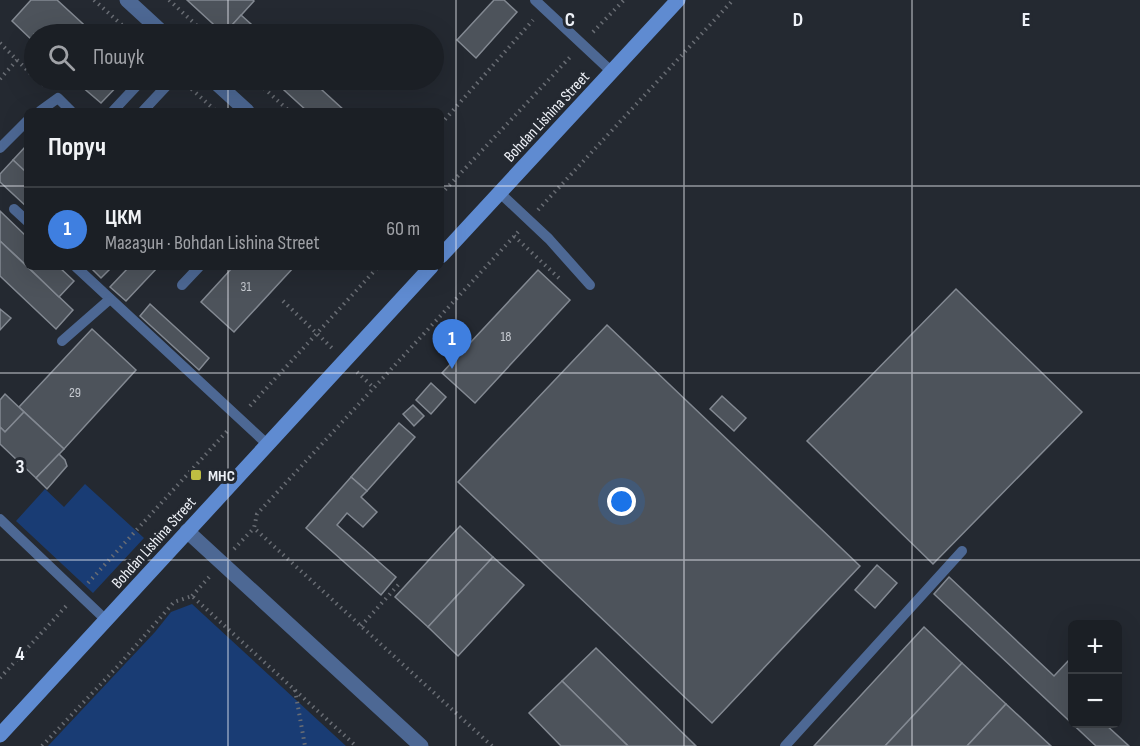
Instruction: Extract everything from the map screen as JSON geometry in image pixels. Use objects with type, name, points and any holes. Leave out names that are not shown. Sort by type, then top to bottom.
[{"type":"main road","name":"Bohdan Lishina Street","points":[[444,253],[678,0]]},
{"type":"main road","name":"Bohdan Lishina Street","points":[[0,735],[423,270]]},
{"type":"street","points":[[127,0],[153,24]]},
{"type":"street","points":[[223,90],[242,108]]},
{"type":"street","points":[[188,531],[422,746]]},
{"type":"lane","points":[[539,4],[612,72]]},
{"type":"lane","points":[[116,108],[133,90]]},
{"type":"lane","points":[[146,108],[163,90]]},
{"type":"lane","points":[[44,108],[58,98],[69,108]]},
{"type":"lane","points":[[0,148],[24,124]]},
{"type":"lane","points":[[500,193],[549,238],[590,285]]},
{"type":"lane","points":[[14,209],[24,218]]},
{"type":"lane","points":[[79,270],[267,444]]},
{"type":"lane","points":[[182,285],[196,270]]},
{"type":"lane","points":[[62,340],[110,299]]},
{"type":"lane","points":[[0,519],[106,620]]},
{"type":"lane","points":[[786,746],[962,551]]},
{"type":"path","points":[[94,0],[121,24]]},
{"type":"path","points":[[169,0],[195,24]]},
{"type":"path","points":[[444,191],[624,0]]},
{"type":"path","points":[[492,746],[254,528],[257,514],[733,0]]},
{"type":"path","points":[[444,120],[539,4]]},
{"type":"path","points":[[0,43],[24,67]]},
{"type":"path","points":[[0,79],[17,60]]},
{"type":"path","points":[[192,90],[213,108]]},
{"type":"path","points":[[266,90],[286,108]]},
{"type":"path","points":[[514,236],[561,280]]},
{"type":"path","points":[[0,678],[375,270]]},
{"type":"path","points":[[283,301],[317,334]]},
{"type":"path","points":[[361,626],[400,583]]},
{"type":"path","points":[[42,746],[174,603],[192,596],[356,746]]},
{"type":"path","points":[[295,690],[305,746]]},
{"type":"shaded area","points":[[85,484],[144,538],[93,593],[16,521],[45,489],[64,507]]},
{"type":"shaded area","points":[[192,604],[346,746],[48,746],[171,612]]},
{"type":"building","points":[[31,0],[57,0],[83,24],[24,24],[24,32],[12,21]]},
{"type":"building","points":[[187,0],[254,1],[233,24],[213,24]]},
{"type":"building","points":[[494,0],[504,0],[517,12],[476,58],[457,40]]},
{"type":"building","points":[[241,15],[251,24],[233,24]]},
{"type":"building","points":[[86,90],[113,90],[101,103]]},
{"type":"building","points":[[284,90],[322,90],[342,108],[304,108]]},
{"type":"building","points":[[24,148],[24,170],[13,160]]},
{"type":"building","points":[[13,160],[24,170],[24,204],[0,182],[0,174]]},
{"type":"building","points":[[0,211],[24,234],[24,263],[0,241]]},
{"type":"building","points":[[0,241],[24,264],[24,270],[31,270],[73,310],[56,329],[0,276]]},
{"type":"building","points":[[31,270],[62,270],[74,281],[59,297]]},
{"type":"building","points":[[93,270],[109,270],[101,278]]},
{"type":"building","points":[[126,270],[155,270],[126,301],[110,287]]},
{"type":"building","points":[[230,270],[291,270],[234,332],[201,302]]},
{"type":"building","points":[[538,270],[570,300],[475,403],[442,373]]},
{"type":"building","points":[[956,289],[1082,412],[933,564],[807,441]]},
{"type":"building","points":[[150,304],[209,358],[199,370],[140,316]]},
{"type":"building","points":[[0,309],[11,318],[0,330]]},
{"type":"building","points":[[607,325],[860,566],[712,723],[458,482]]},
{"type":"building","points":[[92,329],[136,370],[64,449],[19,407]]},
{"type":"building","points":[[431,383],[446,397],[431,414],[416,400]]},
{"type":"building","points":[[5,394],[24,412],[5,432],[0,427],[0,400]]},
{"type":"building","points":[[722,396],[746,418],[734,431],[710,409]]},
{"type":"building","points":[[413,405],[424,416],[414,426],[403,414]]},
{"type":"building","points":[[24,412],[64,449],[36,478],[0,444],[0,427],[5,432]]},
{"type":"building","points":[[399,423],[415,437],[367,491],[351,477]]},
{"type":"building","points":[[59,454],[67,466],[47,489],[36,478]]},
{"type":"building","points":[[351,477],[367,491],[361,497],[377,512],[363,527],[347,513],[337,525],[396,577],[381,595],[306,528]]},
{"type":"building","points":[[460,526],[493,557],[428,627],[395,597]]},
{"type":"building","points":[[493,557],[524,585],[458,656],[428,627]]},
{"type":"building","points":[[877,565],[897,583],[875,608],[855,590]]},
{"type":"building","points":[[949,577],[1054,676],[1068,661],[1068,719],[934,594]]},
{"type":"building","points":[[924,627],[962,663],[885,746],[814,746]]},
{"type":"building","points":[[596,648],[696,746],[628,746],[562,681]]},
{"type":"building","points":[[962,663],[1006,704],[967,746],[885,746]]},
{"type":"building","points":[[562,681],[628,746],[561,746],[529,713]]},
{"type":"building","points":[[1006,704],[1051,746],[967,746]]},
{"type":"building","points":[[1077,728],[1109,728],[1129,746],[1096,746]]},
{"type":"place","name":"ЦКМ","points":[[452,369]]},
{"type":"place","name":"МНС","points":[[196,475]]}]
